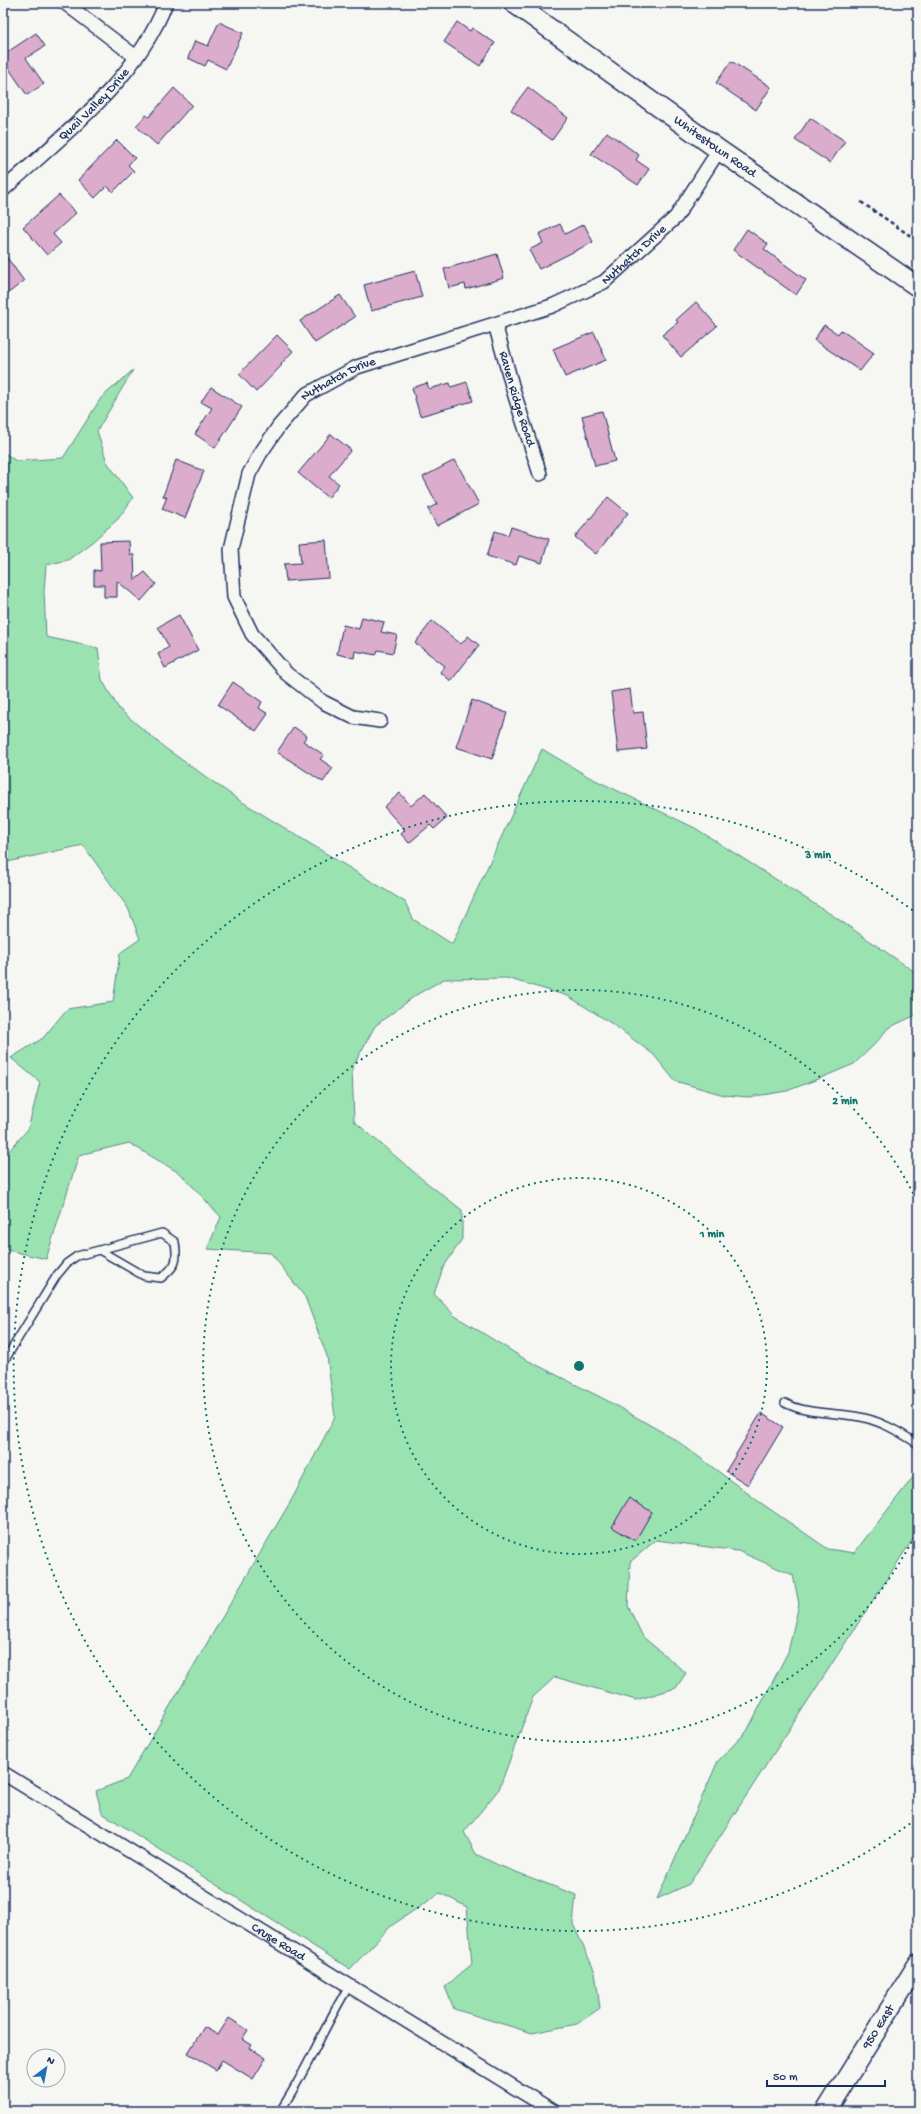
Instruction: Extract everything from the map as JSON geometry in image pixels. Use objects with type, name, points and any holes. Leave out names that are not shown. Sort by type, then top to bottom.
[{"type":"street","points":[[65,3],[136,57]]},
{"type":"street","name":"Quail Valley Drive","points":[[3,190],[97,104],[136,57],[161,16],[166,3]]},
{"type":"street","name":"Whitestown Road","points":[[514,3],[719,150],[918,287]]},
{"type":"street","name":"Nuthatch Drive","points":[[380,721],[353,717],[323,702],[287,674],[252,634],[234,597],[231,549],[249,474],[260,454],[279,426],[306,395],[357,368],[552,306],[604,282],[676,217],[719,150]]},
{"type":"street","name":"Raven Ridge Road","points":[[495,324],[514,396],[540,474]]},
{"type":"street","name":"Cruse Road","points":[[3,1773],[553,2111]]},
{"type":"street","name":"950 East","points":[[826,2111],[918,1964]]},
{"type":"lane","points":[[3,1364],[57,1275],[67,1263],[77,1256],[101,1251],[162,1233],[174,1242],[178,1257],[172,1268],[161,1278],[144,1276],[101,1251]]},
{"type":"lane","points":[[785,1403],[797,1409],[855,1416],[882,1423],[918,1444]]},
{"type":"lane","points":[[280,2111],[303,2075],[338,2003],[349,1986]]},
{"type":"path","points":[[861,202],[918,241]]},
{"type":"green space","points":[[133,370],[97,431],[107,462],[133,498],[118,519],[92,542],[68,560],[46,565],[44,591],[46,637],[98,648],[102,680],[119,709],[165,748],[239,800],[405,902],[413,919],[452,944],[542,749],[589,777],[695,828],[835,917],[918,974],[918,1014],[888,1028],[876,1043],[854,1064],[787,1091],[749,1097],[724,1095],[675,1081],[654,1055],[614,1025],[568,996],[506,978],[444,979],[416,995],[375,1026],[352,1068],[354,1121],[422,1179],[462,1210],[462,1239],[443,1268],[434,1294],[455,1316],[523,1358],[606,1400],[676,1440],[758,1501],[828,1549],[854,1553],[914,1476],[918,1479],[918,1531],[689,1884],[657,1899],[718,1761],[747,1731],[788,1652],[799,1604],[793,1575],[738,1551],[656,1540],[630,1562],[628,1606],[643,1637],[686,1673],[676,1688],[636,1700],[555,1677],[533,1697],[499,1789],[464,1832],[476,1854],[498,1865],[576,1895],[573,1924],[595,1972],[600,2008],[577,2024],[532,2033],[454,2009],[445,1987],[472,1964],[467,1907],[440,1893],[391,1926],[350,1969],[102,1813],[96,1791],[127,1779],[292,1499],[335,1417],[327,1356],[305,1297],[271,1253],[207,1249],[221,1217],[181,1174],[129,1143],[79,1155],[46,1259],[3,1249],[3,1158],[28,1129],[40,1082],[11,1058],[43,1038],[67,1009],[113,1002],[120,953],[140,939],[128,908],[83,845],[3,863],[3,452],[16,461],[63,458],[101,398]]},
{"type":"building","points":[[219,22],[243,33],[226,69],[208,60],[205,66],[188,58],[195,41],[208,46]]},
{"type":"building","points":[[457,22],[470,31],[472,28],[495,43],[480,66],[444,42]]},
{"type":"building","points":[[36,33],[45,46],[26,58],[44,84],[27,95],[3,60],[3,55]]},
{"type":"building","points":[[731,61],[771,87],[756,110],[716,83]]},
{"type":"building","points":[[528,87],[568,118],[552,140],[511,110]]},
{"type":"building","points":[[174,88],[192,105],[157,145],[136,126],[146,115],[149,117]]},
{"type":"building","points":[[810,118],[845,141],[830,163],[795,140]]},
{"type":"building","points":[[607,132],[639,155],[636,160],[649,169],[638,185],[591,154]]},
{"type":"building","points":[[117,140],[135,158],[128,165],[134,171],[113,192],[107,186],[95,198],[78,180]]},
{"type":"building","points":[[59,195],[76,213],[53,234],[61,243],[47,255],[23,227]]},
{"type":"building","points":[[560,224],[565,234],[584,224],[593,242],[539,269],[529,250],[543,243],[539,234]]},
{"type":"building","points":[[747,229],[768,244],[764,249],[806,280],[796,295],[733,250]]},
{"type":"building","points":[[3,252],[24,281],[3,297]]},
{"type":"building","points":[[497,254],[504,278],[466,289],[465,284],[449,288],[444,269]]},
{"type":"building","points":[[415,271],[422,297],[371,311],[364,285]]},
{"type":"building","points":[[340,295],[355,317],[315,343],[300,321]]},
{"type":"building","points":[[696,302],[717,326],[681,357],[662,335],[678,322],[676,320]]},
{"type":"building","points":[[824,325],[838,334],[841,330],[874,353],[860,371],[814,340]]},
{"type":"building","points":[[594,332],[606,360],[565,377],[553,349]]},
{"type":"building","points":[[277,335],[293,351],[281,364],[282,365],[256,392],[239,374]]},
{"type":"building","points":[[467,382],[473,401],[420,416],[412,388],[427,383],[429,389],[450,383],[451,387]]},
{"type":"building","points":[[211,387],[242,407],[215,448],[195,434],[212,408],[201,402]]},
{"type":"building","points":[[602,411],[615,461],[595,466],[582,416]]},
{"type":"building","points":[[331,434],[351,450],[329,476],[339,484],[328,498],[298,473]]},
{"type":"building","points":[[176,460],[204,471],[185,518],[162,509],[167,497],[163,496]]},
{"type":"building","points":[[455,460],[479,504],[437,526],[428,509],[437,504],[423,477]]},
{"type":"building","points":[[608,497],[628,513],[596,554],[575,537]]},
{"type":"building","points":[[511,527],[549,539],[542,563],[519,556],[516,565],[487,556],[495,531],[508,535]]},
{"type":"building","points":[[326,540],[329,578],[286,581],[284,564],[301,563],[299,542]]},
{"type":"building","points":[[129,541],[130,555],[134,555],[135,580],[145,572],[156,584],[141,601],[117,581],[117,597],[104,597],[104,585],[94,585],[94,570],[101,571],[100,542]]},
{"type":"building","points":[[179,615],[198,650],[165,668],[158,654],[169,647],[158,627]]},
{"type":"building","points":[[362,617],[384,622],[381,632],[397,635],[393,653],[378,650],[376,655],[355,651],[354,658],[337,654],[343,625],[359,629]]},
{"type":"building","points":[[432,621],[461,644],[468,636],[479,645],[451,681],[440,672],[445,666],[415,643]]},
{"type":"building","points":[[233,682],[262,702],[259,708],[268,714],[256,731],[218,705]]},
{"type":"building","points":[[630,689],[633,713],[643,712],[647,749],[618,752],[611,692]]},
{"type":"building","points":[[472,700],[507,713],[492,759],[456,747]]},
{"type":"building","points":[[294,727],[307,736],[303,741],[324,755],[320,759],[333,768],[323,782],[277,752]]},
{"type":"building","points":[[400,793],[411,806],[425,793],[447,818],[434,829],[430,825],[409,843],[401,834],[405,830],[384,807]]},
{"type":"building","points":[[761,1413],[783,1427],[748,1485],[726,1471]]},
{"type":"building","points":[[629,1498],[652,1512],[635,1541],[612,1527]]},
{"type":"building","points":[[229,2018],[248,2030],[242,2039],[252,2045],[250,2048],[266,2058],[253,2079],[222,2060],[216,2070],[188,2053],[204,2027],[218,2035]]}]
